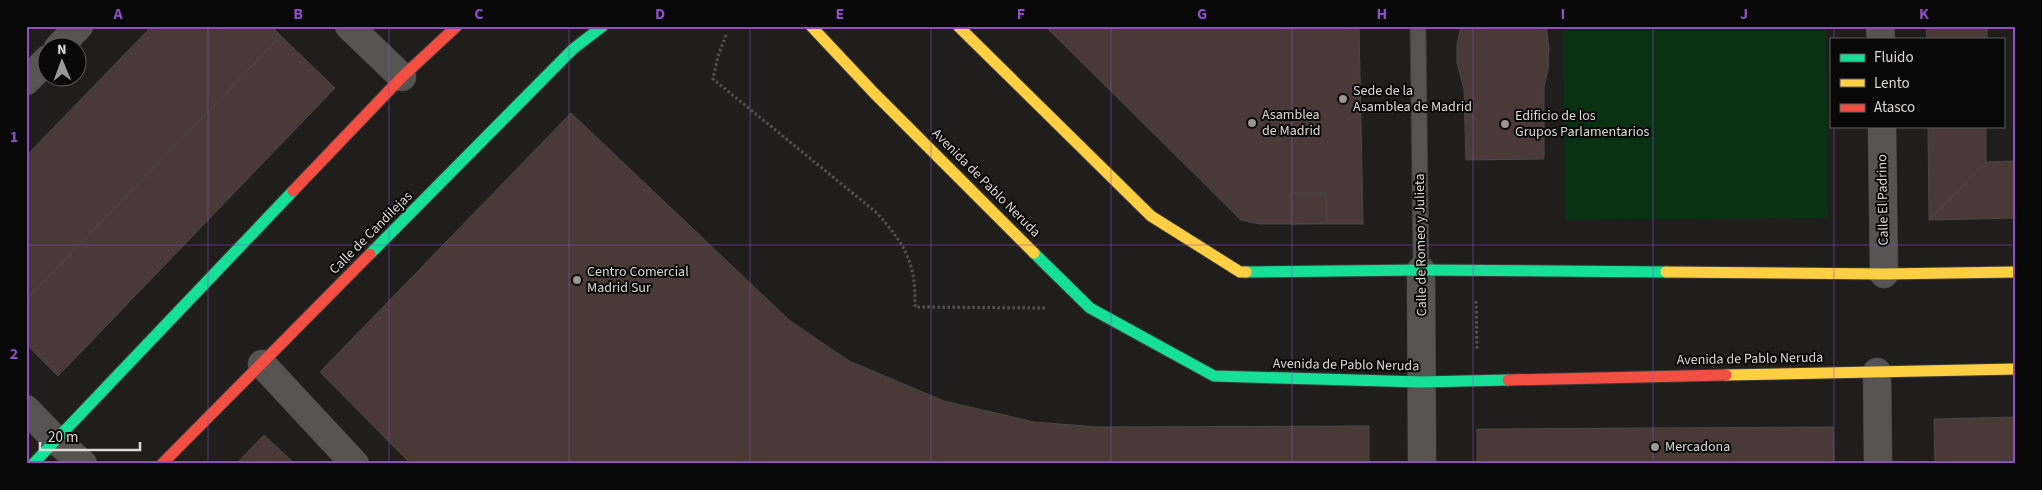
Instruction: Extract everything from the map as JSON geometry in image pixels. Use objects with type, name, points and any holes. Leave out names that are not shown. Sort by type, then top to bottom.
[{"type":"main road","points":[[33,464],[402,76],[456,26]]},
{"type":"main road","name":"Calle de Candilejas","points":[[162,464],[573,49],[603,26]]},
{"type":"main road","name":"Avenida de Pablo Neruda","points":[[811,26],[874,93],[1090,308],[1214,376],[1421,382],[2016,369]]},
{"type":"main road","points":[[958,26],[1152,216],[1240,272],[1422,270],[1884,274],[2016,272]]},
{"type":"street","points":[[68,38],[79,26]]},
{"type":"street","points":[[349,26],[402,76]]},
{"type":"street","points":[[26,81],[38,69]]},
{"type":"street","name":"Calle El Padrino","points":[[1882,128],[1884,274]]},
{"type":"street","name":"Calle de Romeo y Julieta","points":[[1422,270],[1422,464]]},
{"type":"street","points":[[262,364],[355,464]]},
{"type":"street","points":[[1876,372],[1878,464]]},
{"type":"street","points":[[26,409],[83,464]]},
{"type":"lane","name":"Calle de Romeo y Julieta","points":[[1418,26],[1422,270]]},
{"type":"path","points":[[726,35],[718,56],[713,79],[877,213],[906,250],[912,269],[915,308],[1090,308]]},
{"type":"path","points":[[1476,297],[1477,352]]},
{"type":"green space","points":[[1563,26],[1826,26],[1828,218],[1565,220]]},
{"type":"building","points":[[152,26],[271,26],[281,36],[26,300],[26,156]]},
{"type":"building","name":"Asamblea de Madrid","points":[[1045,26],[1359,26],[1363,224],[1259,224],[1241,220]]},
{"type":"building","name":"Edificio de los Grupos Parlamentarios","points":[[1461,26],[1546,26],[1549,48],[1548,70],[1544,87],[1544,159],[1466,160],[1464,89],[1457,63],[1457,44]]},
{"type":"building","points":[[1926,26],[1987,26],[1987,38],[1927,38]]},
{"type":"building","points":[[281,36],[335,88],[58,376],[26,344],[26,300]]},
{"type":"building","name":"Centro Comercial Madrid Sur","points":[[571,113],[789,320],[849,361],[944,401],[1034,422],[1098,427],[1369,426],[1369,464],[411,464],[320,372]]},
{"type":"building","points":[[1928,128],[1986,128],[1986,162],[1929,220]]},
{"type":"building","points":[[2016,161],[2016,218],[1929,220],[1986,162]]},
{"type":"building","points":[[1290,193],[1326,193],[1327,223],[1290,224]]},
{"type":"building","points":[[2016,417],[2016,464],[1935,464],[1934,419]]},
{"type":"building","name":"Mercadona","points":[[1833,427],[1834,464],[1477,464],[1477,429]]},
{"type":"building","points":[[264,435],[295,464],[236,464]]},
{"type":"traffic: fast","points":[[370,254],[573,49],[603,26]]},
{"type":"traffic: fast","points":[[33,464],[293,191]]},
{"type":"traffic: fast","points":[[1034,253],[1090,308],[1214,376],[1421,382],[1508,380]]},
{"type":"traffic: fast","points":[[1246,272],[1421,270],[1666,272]]},
{"type":"traffic: slow","points":[[811,26],[874,93],[1034,253]]},
{"type":"traffic: slow","points":[[958,26],[1151,216],[1240,272],[1246,272]]},
{"type":"traffic: slow","points":[[1666,272],[1884,274],[2016,272]]},
{"type":"traffic: slow","points":[[1726,375],[2016,369]]},
{"type":"traffic: jam","points":[[293,191],[402,77],[457,26]]},
{"type":"traffic: jam","points":[[162,464],[370,254]]},
{"type":"traffic: jam","points":[[1508,380],[1726,375]]},
{"type":"place","name":"Sede de la Asamblea de Madrid","points":[[1343,99]]},
{"type":"place","name":"Asamblea de Madrid","points":[[1252,123]]},
{"type":"place","name":"Edificio de los Grupos Parlamentarios","points":[[1505,124]]},
{"type":"place","name":"Centro Comercial Madrid Sur","points":[[577,280]]},
{"type":"place","name":"Mercadona","points":[[1655,447]]}]
